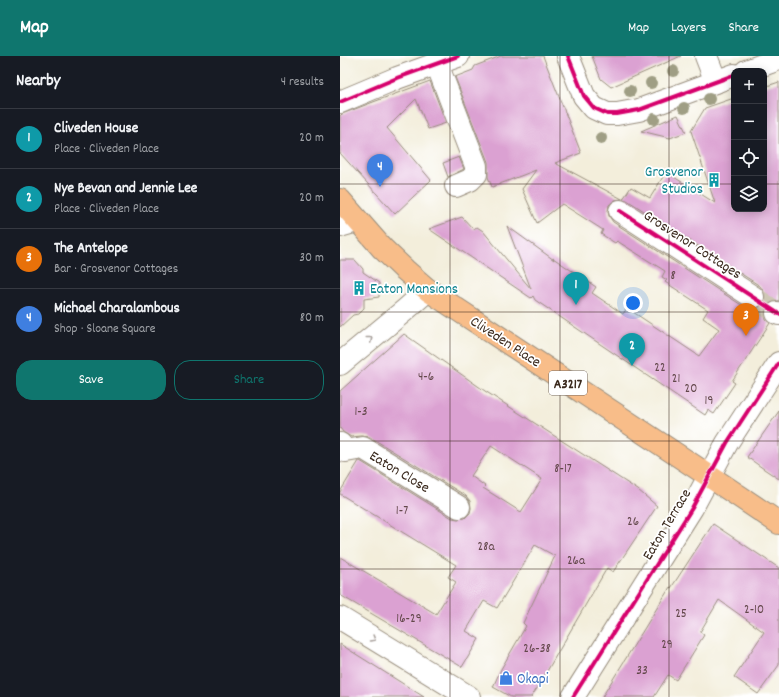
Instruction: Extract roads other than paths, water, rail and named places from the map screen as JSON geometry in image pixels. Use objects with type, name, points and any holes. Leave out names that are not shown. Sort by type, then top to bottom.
[{"type":"main road","name":"A3217","points":[[340,200],[356,228]]},
{"type":"main road","name":"Cliveden Place","points":[[356,228],[428,290],[709,476]]},
{"type":"main road","name":"A3217","points":[[709,476],[779,523]]},
{"type":"street","points":[[340,102],[397,78],[458,56]]},
{"type":"street","points":[[568,56],[584,96],[594,108],[607,114],[617,114],[639,110],[725,79],[706,56]]},
{"type":"street","points":[[754,68],[779,59]]},
{"type":"street","points":[[437,64],[476,166],[476,174],[470,180],[456,186]]},
{"type":"street","name":"Grosvenor Cottages","points":[[620,211],[753,297]]},
{"type":"street","points":[[340,364],[428,290]]},
{"type":"street","name":"Eaton Terrace","points":[[573,697],[692,508],[727,444],[776,374]]},
{"type":"street","name":"Eaton Close","points":[[340,444],[346,451],[363,448],[459,507]]},
{"type":"street","points":[[340,618],[469,697]]},
{"type":"tunnel","points":[[753,297],[777,313]]},
{"type":"place","name":"Grosvenor Studios","points":[[714,180]]},
{"type":"place","name":"Michael Charalambous","points":[[380,187]]},
{"type":"place","name":"Eaton Mansions","points":[[359,288]]},
{"type":"place","name":"Cliveden House","points":[[576,305]]},
{"type":"place","name":"The Antelope","points":[[746,336]]},
{"type":"place","name":"Nye Bevan and Jennie Lee","points":[[632,366]]},
{"type":"place","name":"Okapi","points":[[506,678]]}]
